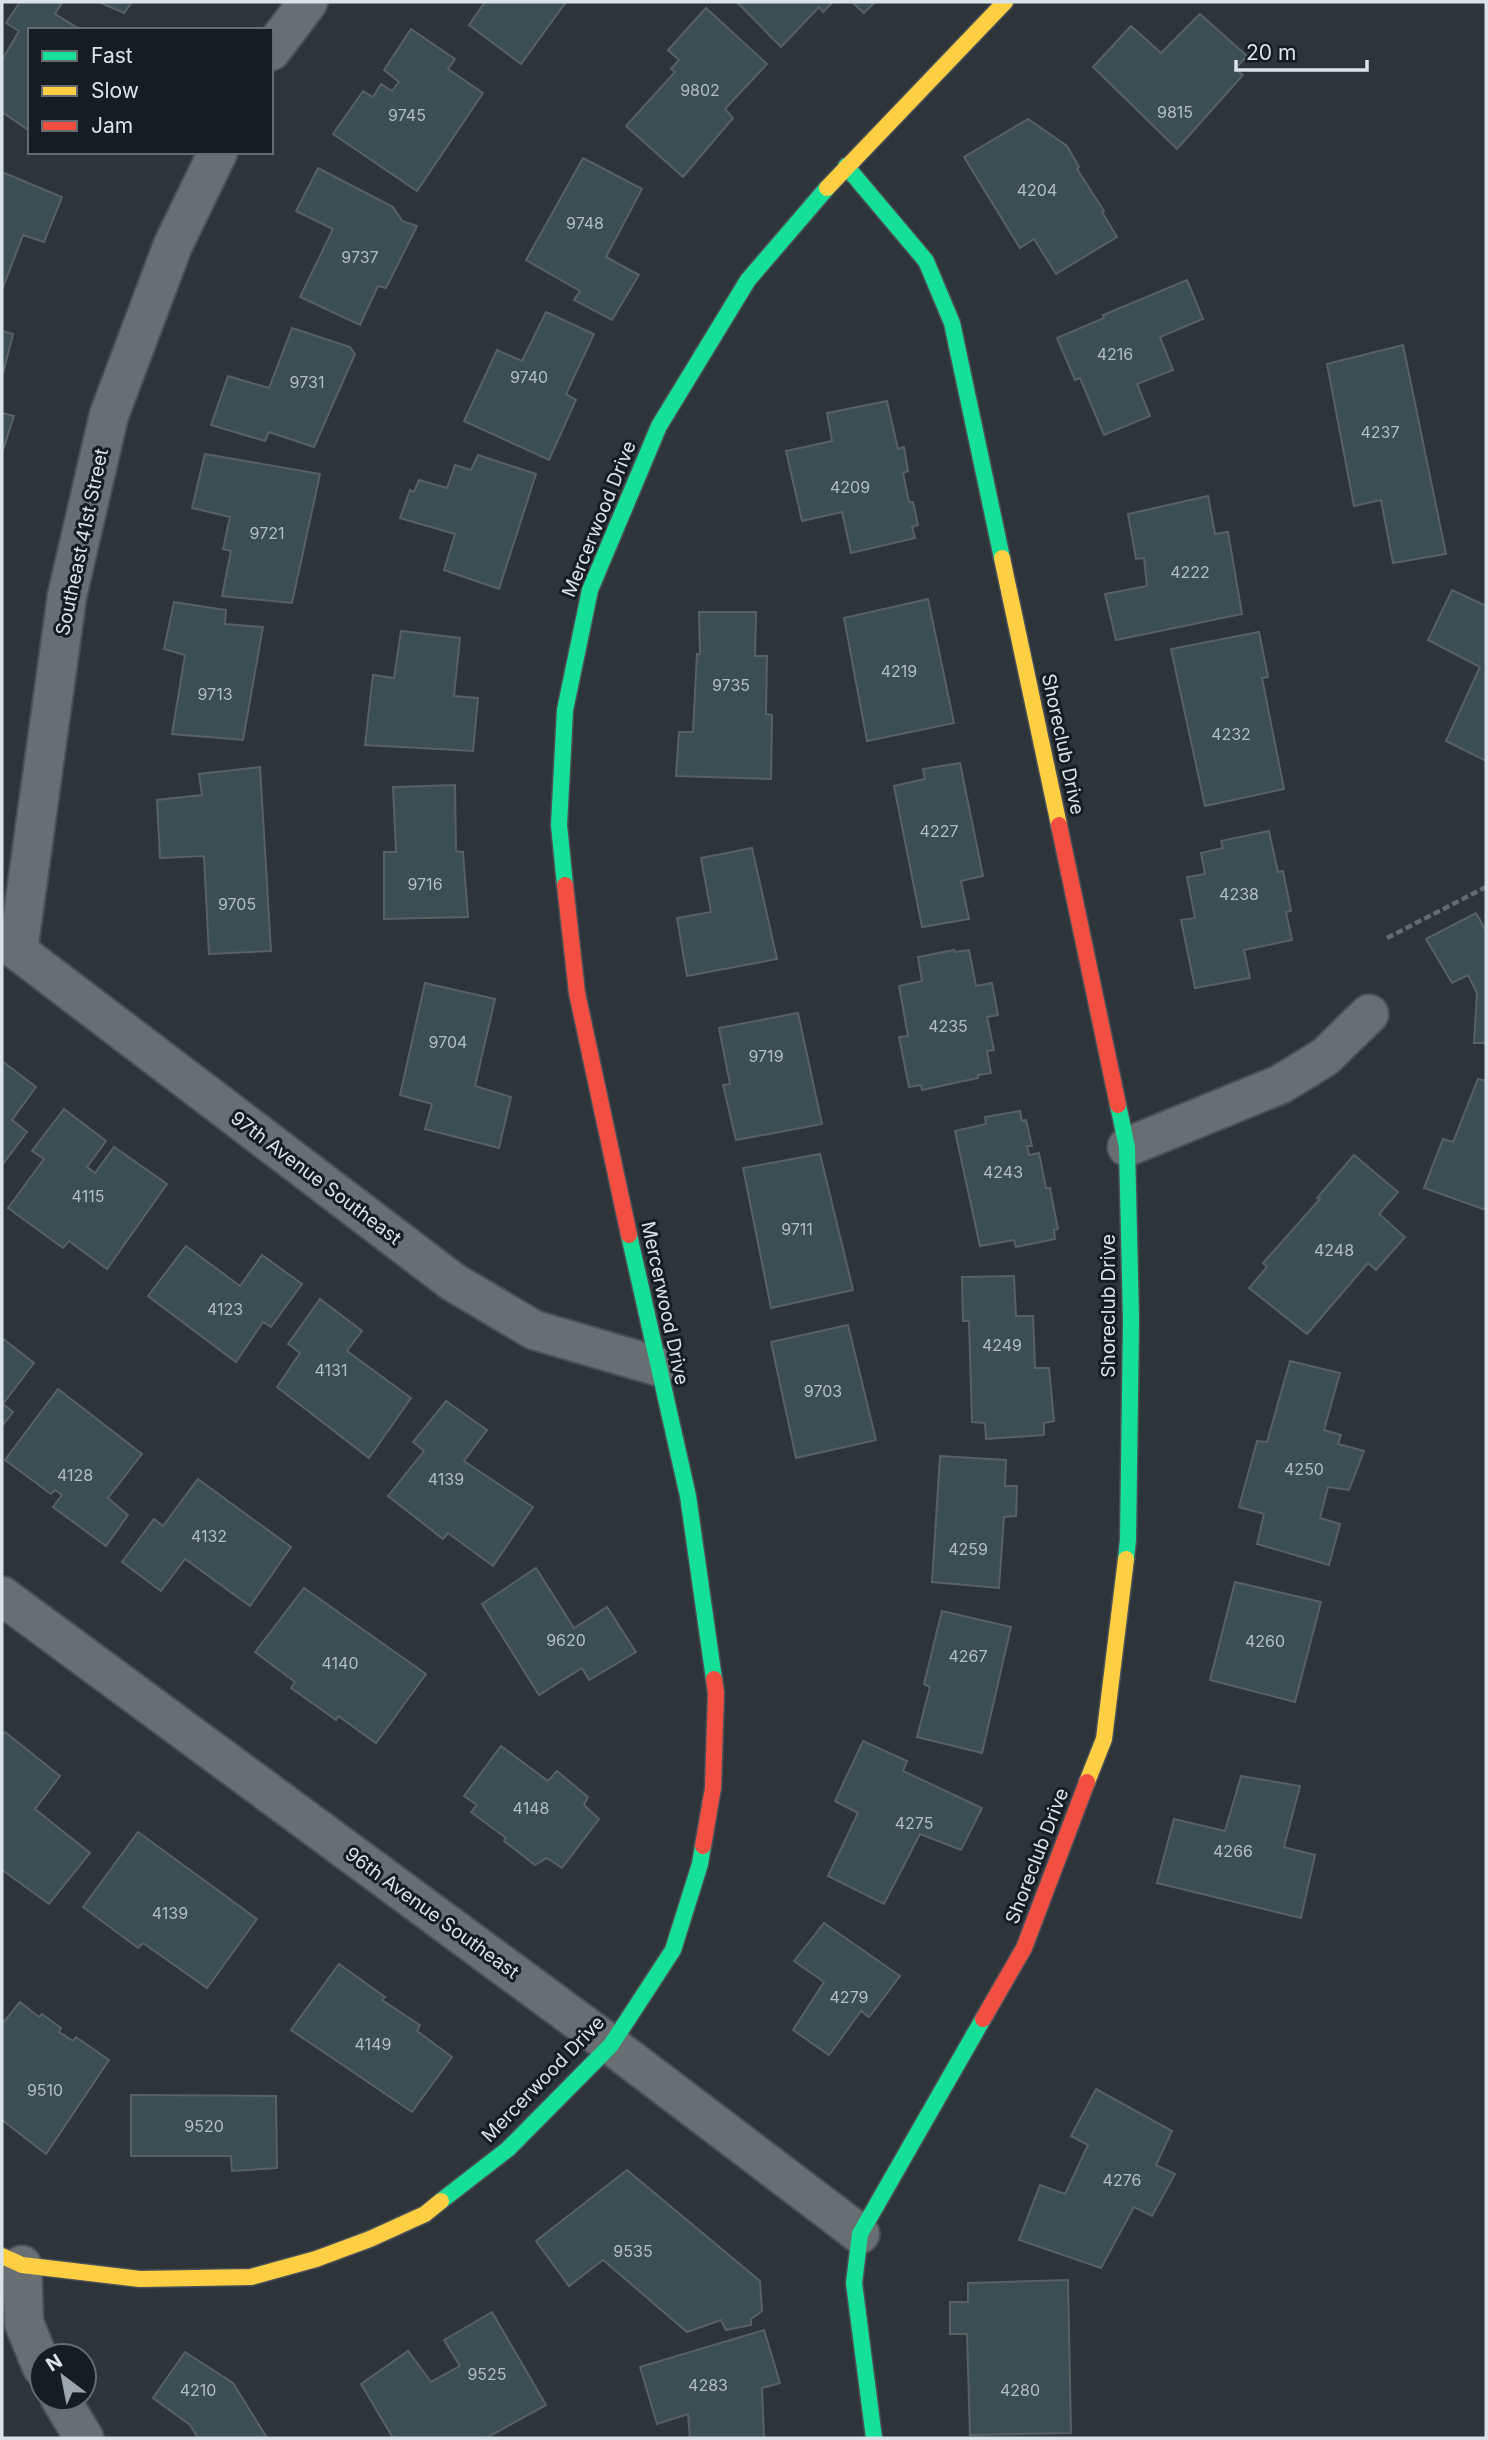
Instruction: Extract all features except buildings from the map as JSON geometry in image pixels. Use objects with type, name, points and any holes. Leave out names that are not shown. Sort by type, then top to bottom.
[{"type":"street","points":[[273,48],[308,2]]},
{"type":"street","name":"Mercerwood Drive","points":[[12,2260],[140,2279],[251,2277],[316,2259],[370,2239],[425,2214],[508,2149],[611,2045],[673,1950],[700,1864],[713,1788],[715,1680],[688,1496],[657,1366],[578,993],[559,825],[565,710],[590,590],[659,426],[748,279],[846,166],[1006,2]]},
{"type":"street","name":"Southeast 41st Street","points":[[10,945],[67,596],[109,415],[173,244],[217,154]]},
{"type":"street","name":"Shoreclub Drive","points":[[846,166],[926,261],[952,323],[1127,1147],[1131,1320],[1128,1539],[1104,1739],[1024,1948],[860,2234],[854,2283],[874,2438]]},
{"type":"street","name":"97th Avenue Southeast","points":[[10,945],[453,1282],[534,1330],[657,1366]]},
{"type":"street","points":[[1127,1147],[1282,1084],[1325,1057],[1369,1014]]},
{"type":"street","name":"96th Avenue Southeast","points":[[2,1596],[611,2045],[860,2234]]},
{"type":"street","points":[[12,2260],[24,2323],[32,2342]]},
{"type":"street","points":[[68,2412],[84,2438]]},
{"type":"path","points":[[1387,938],[1486,887]]},
{"type":"traffic: fast","points":[[846,166],[926,261],[952,323],[1002,558]]},
{"type":"traffic: fast","points":[[565,885],[559,825],[565,710],[590,590],[659,426],[748,280],[827,188]]},
{"type":"traffic: fast","points":[[1118,1105],[1127,1147],[1131,1320],[1126,1559]]},
{"type":"traffic: fast","points":[[629,1235],[688,1496],[714,1679]]},
{"type":"traffic: fast","points":[[441,2201],[508,2149],[611,2045],[673,1950],[700,1864],[703,1846]]},
{"type":"traffic: fast","points":[[874,2438],[854,2283],[860,2234],[983,2019]]},
{"type":"traffic: slow","points":[[827,188],[1005,2]]},
{"type":"traffic: slow","points":[[1002,558],[1059,825]]},
{"type":"traffic: slow","points":[[1087,1782],[1104,1739],[1126,1559]]},
{"type":"traffic: slow","points":[[2,2256],[22,2265],[140,2279],[251,2277],[316,2259],[370,2239],[425,2214],[441,2201]]},
{"type":"traffic: jam","points":[[1059,825],[1118,1105]]},
{"type":"traffic: jam","points":[[565,885],[577,993],[629,1235]]},
{"type":"traffic: jam","points":[[703,1846],[713,1788],[716,1693],[714,1679]]},
{"type":"traffic: jam","points":[[983,2019],[1024,1948],[1087,1782]]}]
